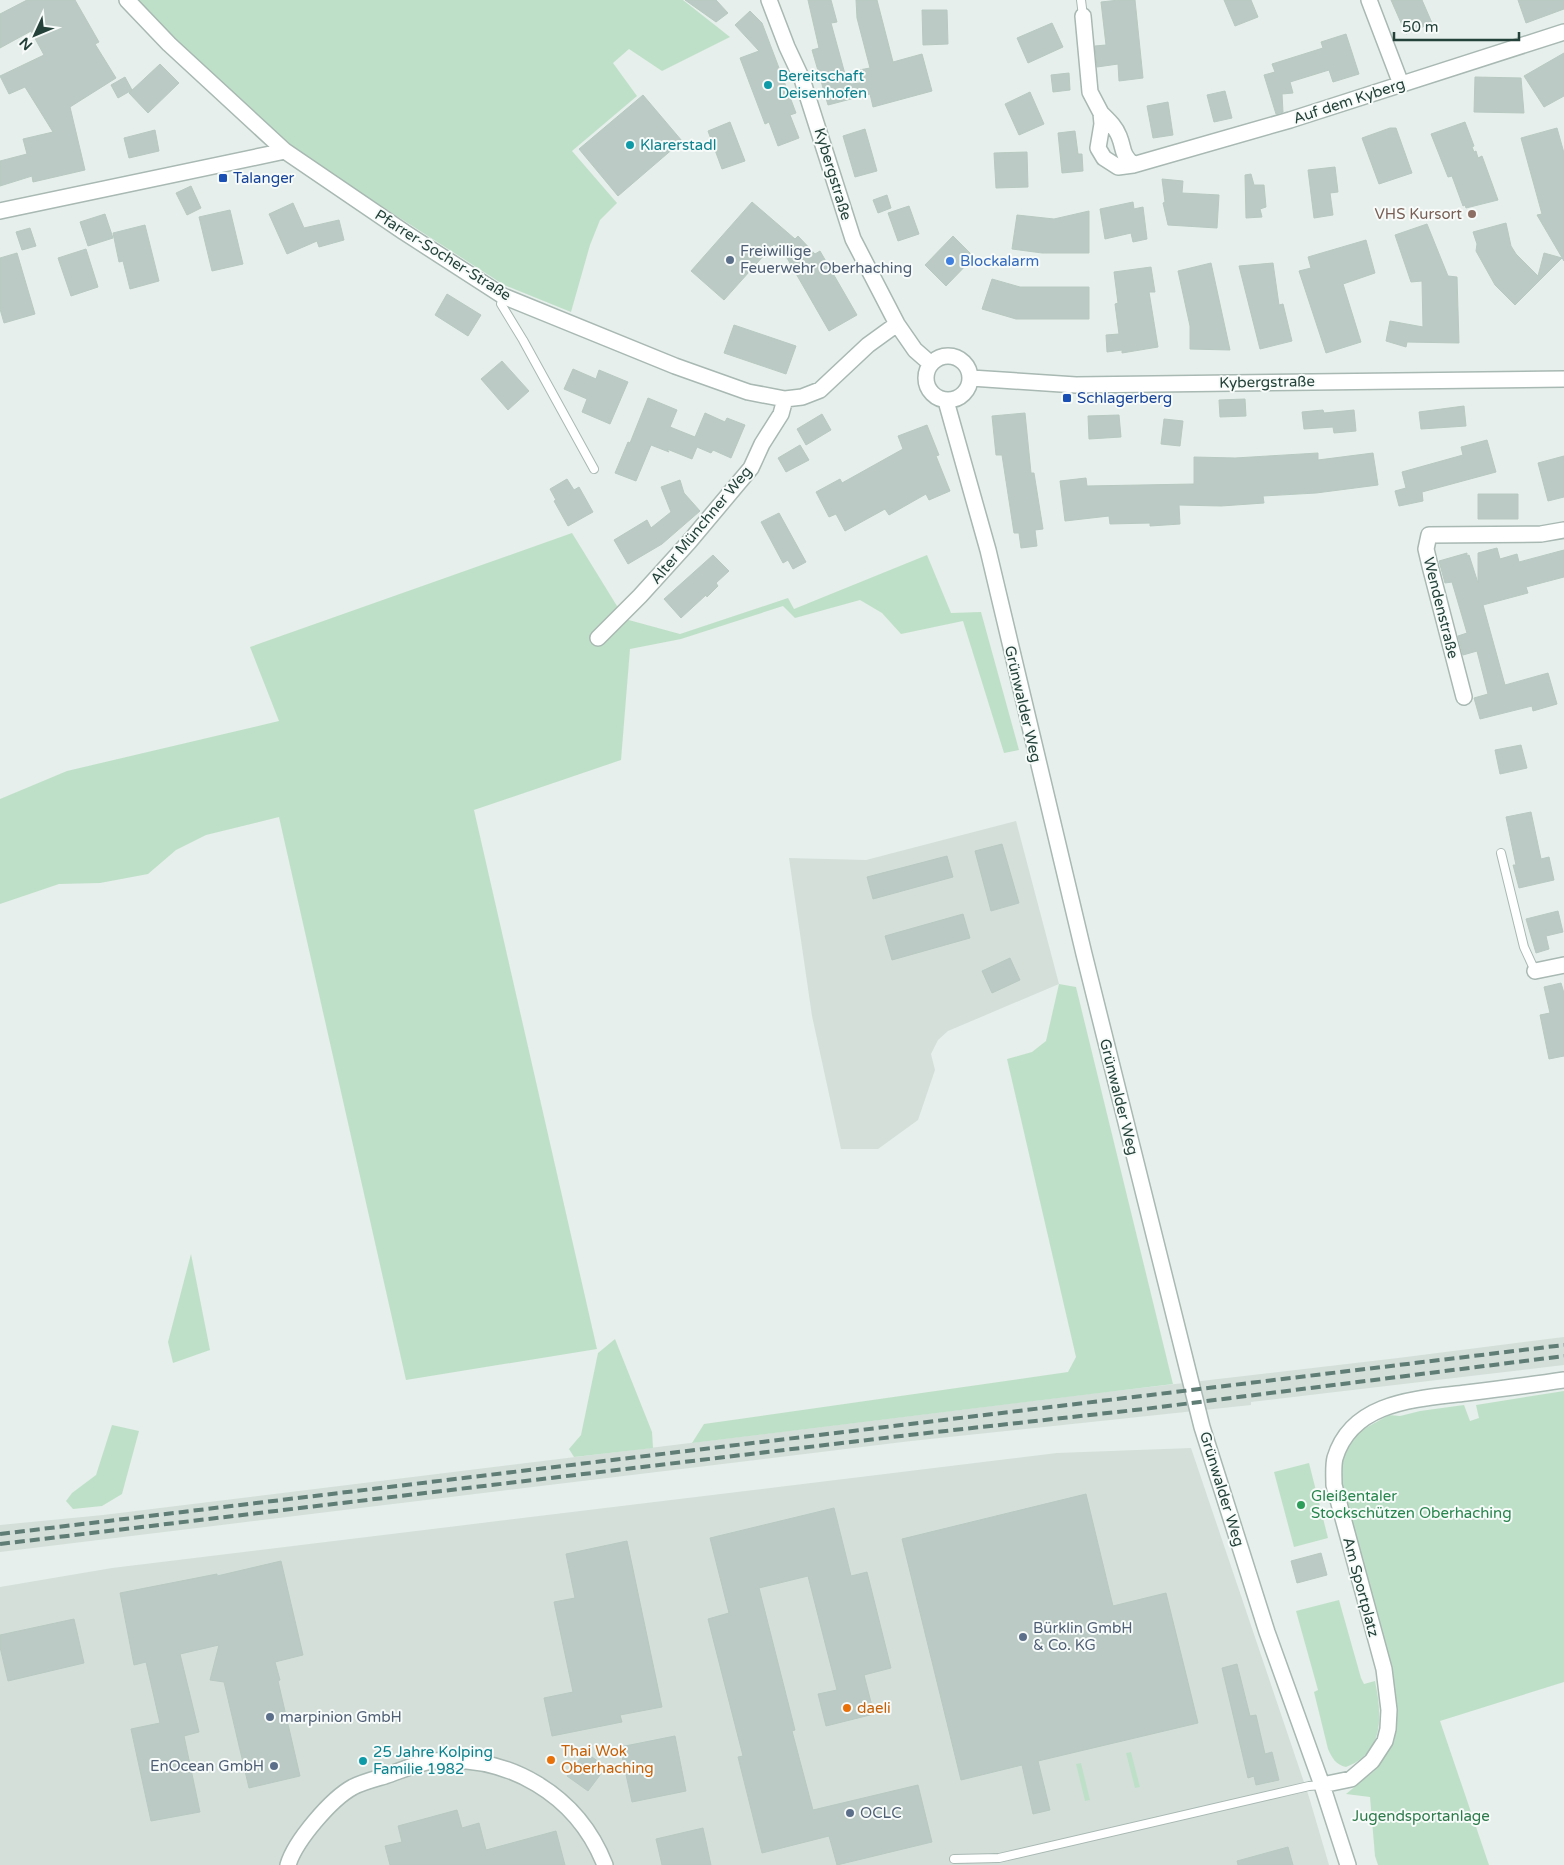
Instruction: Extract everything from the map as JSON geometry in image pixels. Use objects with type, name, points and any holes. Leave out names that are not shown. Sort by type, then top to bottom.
[{"type":"street","points":[[127,0],[169,44],[285,151]]},
{"type":"street","name":"Kybergstraße","points":[[769,0],[787,47],[802,79],[853,239],[897,324],[915,350],[931,364]]},
{"type":"street","points":[[1369,0],[1400,84]]},
{"type":"street","name":"Auf dem Kyberg","points":[[1083,16],[1090,92],[1100,113],[1102,124],[1098,148],[1104,158],[1118,167],[1133,165],[1290,120],[1564,32]]},
{"type":"street","name":"Auf dem Kyberg","points":[[1100,113],[1114,126],[1120,136],[1124,155],[1133,165]]},
{"type":"street","points":[[0,211],[285,151]]},
{"type":"street","name":"Pfarrer-Socher-Straße","points":[[285,151],[404,232],[503,296],[675,366],[748,392],[785,399],[802,397],[820,390],[868,345],[897,324]]},
{"type":"street","points":[[946,356],[956,357],[964,362],[969,369],[971,378],[966,392],[960,397],[946,401],[934,396],[927,384],[926,377],[931,364],[938,358],[946,356]]},
{"type":"street","name":"Kybergstraße","points":[[971,378],[1076,386],[1564,379]]},
{"type":"street","name":"Alter Münchner Weg","points":[[598,638],[671,562],[751,468],[762,444],[781,414],[785,399]]},
{"type":"street","name":"Grünwalder Weg","points":[[946,401],[988,550],[1084,954],[1202,1428],[1267,1632],[1322,1785],[1348,1865]]},
{"type":"street","name":"Wendenstraße","points":[[1464,697],[1426,548],[1429,534],[1541,534],[1564,530]]},
{"type":"street","points":[[1536,971],[1564,965]]},
{"type":"street","name":"Am Sportplatz","points":[[1322,1785],[1351,1779],[1364,1769],[1379,1752],[1388,1729],[1389,1710],[1384,1669],[1334,1485],[1334,1460],[1343,1440],[1372,1413],[1408,1400],[1564,1380]]},
{"type":"street","points":[[288,1865],[291,1856],[307,1831],[326,1810],[352,1788],[431,1761],[476,1761],[512,1771],[541,1786],[570,1808],[588,1831],[605,1865]]},
{"type":"lane","name":"Auf dem Kyberg","points":[[1081,0],[1083,16]]},
{"type":"lane","points":[[503,296],[501,304],[594,469]]},
{"type":"lane","points":[[1501,853],[1524,947],[1536,971]]},
{"type":"lane","points":[[954,1859],[999,1858],[1309,1786],[1322,1785]]},
{"type":"shaded area","points":[[1016,821],[1059,984],[948,1031],[938,1040],[931,1054],[935,1070],[918,1120],[878,1149],[841,1149],[812,1016],[789,858],[866,860]]},
{"type":"shaded area","points":[[1564,1337],[1564,1365],[1251,1402],[1251,1405],[911,1441],[0,1552],[0,1525],[103,1515]]},
{"type":"shaded area","points":[[1191,1448],[1309,1797],[1329,1865],[0,1865],[0,1587],[112,1568],[1057,1453]]},
{"type":"green space","points":[[135,0],[683,0],[730,37],[662,71],[629,49],[613,63],[637,96],[572,151],[617,203],[600,220],[590,245],[571,312],[504,285],[288,146],[163,30]]},
{"type":"green space","points":[[572,533],[625,619],[680,634],[788,598],[794,609],[927,555],[951,613],[981,612],[1019,750],[1004,753],[963,621],[901,634],[882,613],[860,600],[795,618],[783,606],[681,639],[630,649],[621,760],[474,810],[597,1349],[406,1380],[279,817],[206,835],[176,850],[148,874],[100,883],[59,884],[0,904],[0,799],[67,771],[279,721],[250,647]]},
{"type":"green space","points":[[1059,984],[1076,987],[1173,1384],[692,1443],[704,1424],[1068,1372],[1076,1357],[1007,1059],[1032,1052],[1046,1041]]},
{"type":"green space","points":[[191,1254],[210,1350],[173,1363],[168,1342]]},
{"type":"green space","points":[[615,1339],[652,1432],[653,1448],[574,1457],[569,1449],[581,1435],[598,1353]]},
{"type":"green space","name":"Jugendsportanlage","points":[[1564,1391],[1564,1682],[1440,1721],[1489,1865],[1378,1865],[1375,1856],[1370,1797],[1346,1794],[1374,1771],[1394,1742],[1397,1726],[1397,1708],[1389,1666],[1340,1484],[1341,1462],[1348,1444],[1362,1430],[1389,1415],[1400,1416],[1420,1411],[1464,1405],[1470,1421],[1479,1418],[1476,1405]]},
{"type":"green space","points":[[112,1425],[139,1431],[122,1494],[102,1506],[73,1509],[66,1501],[72,1493],[96,1475]]},
{"type":"green space","name":"Gleißentaler Stockschützen Oberhaching","points":[[1309,1463],[1328,1538],[1294,1547],[1274,1472]]},
{"type":"green space","points":[[1339,1600],[1361,1678],[1364,1684],[1375,1681],[1379,1707],[1378,1731],[1374,1742],[1368,1752],[1359,1760],[1346,1767],[1335,1761],[1328,1749],[1314,1692],[1318,1690],[1296,1611]]},
{"type":"green space","points":[[1131,1752],[1140,1787],[1135,1788],[1126,1753]]},
{"type":"green space","points":[[1081,1763],[1090,1800],[1085,1801],[1076,1764]]},
{"type":"building","points":[[27,0],[75,0],[99,42],[95,44],[116,78],[70,107],[85,170],[33,182],[32,176],[0,186],[0,161],[27,154],[23,139],[53,132],[25,87],[9,94],[0,76],[44,55],[31,31],[0,48],[0,14]]},
{"type":"building","points":[[685,0],[716,0],[728,13],[716,22]]},
{"type":"building","points":[[808,0],[831,0],[837,22],[831,23],[845,74],[848,73],[851,84],[860,83],[859,70],[870,68],[857,18],[856,0],[877,0],[893,62],[922,54],[932,91],[873,107],[870,94],[828,105],[812,50],[819,48]]},
{"type":"building","points":[[1135,0],[1143,78],[1119,81],[1118,64],[1097,67],[1095,46],[1106,45],[1101,2]]},
{"type":"building","points":[[1224,0],[1251,0],[1258,17],[1235,26]]},
{"type":"building","points":[[1391,0],[1422,0],[1432,23],[1406,34]]},
{"type":"building","points":[[1518,0],[1564,0],[1564,9],[1526,23]]},
{"type":"building","points":[[922,10],[947,10],[948,44],[923,45]]},
{"type":"building","name":"Bereitschaft Deisenhofen","points":[[750,11],[762,23],[796,113],[790,115],[799,138],[778,146],[769,122],[765,124],[740,58],[759,51],[735,25]]},
{"type":"building","points":[[1052,23],[1063,47],[1028,63],[1017,38]]},
{"type":"building","points":[[1346,34],[1359,74],[1333,82],[1329,70],[1290,82],[1293,93],[1282,94],[1283,112],[1276,114],[1264,75],[1275,72],[1272,64],[1323,48],[1321,42]]},
{"type":"building","points":[[1564,53],[1564,96],[1544,107],[1524,76]]},
{"type":"building","points":[[160,64],[179,83],[148,113],[129,93]]},
{"type":"building","points":[[1069,73],[1070,90],[1053,92],[1051,75]]},
{"type":"building","points":[[125,77],[132,90],[118,98],[111,85]]},
{"type":"building","points":[[1475,77],[1521,78],[1524,113],[1474,112]]},
{"type":"building","points":[[1225,91],[1232,118],[1214,122],[1207,95]]},
{"type":"building","points":[[1030,92],[1044,124],[1019,135],[1005,104]]},
{"type":"building","name":"Klarerstadl","points":[[643,95],[682,141],[618,196],[579,149]]},
{"type":"building","points":[[1168,102],[1173,135],[1153,138],[1147,106]]},
{"type":"building","points":[[730,122],[745,161],[722,169],[708,131]]},
{"type":"building","points":[[1465,122],[1474,146],[1472,147],[1474,152],[1476,151],[1478,158],[1482,156],[1498,200],[1466,208],[1465,205],[1463,206],[1452,176],[1448,177],[1431,134]]},
{"type":"building","points":[[1390,128],[1396,128],[1412,173],[1379,184],[1362,138]]},
{"type":"building","points":[[1557,128],[1564,153],[1564,261],[1537,215],[1542,214],[1521,138]]},
{"type":"building","points":[[865,129],[877,171],[855,177],[843,136]]},
{"type":"building","points":[[155,130],[159,151],[129,158],[124,138]]},
{"type":"building","points":[[1075,131],[1078,154],[1082,154],[1083,171],[1062,173],[1058,133]]},
{"type":"building","points":[[1027,152],[1028,187],[996,188],[994,153]]},
{"type":"building","points":[[1335,167],[1338,192],[1330,193],[1333,215],[1314,218],[1308,170]]},
{"type":"building","points":[[1251,174],[1254,185],[1264,185],[1266,207],[1260,209],[1262,217],[1246,218],[1245,175]]},
{"type":"building","points":[[1162,179],[1183,181],[1182,193],[1219,195],[1217,228],[1168,225],[1163,203],[1165,202]]},
{"type":"building","points":[[191,186],[201,208],[187,215],[176,193]]},
{"type":"building","points":[[887,195],[891,208],[878,213],[873,200]]},
{"type":"building","points":[[752,202],[795,239],[798,236],[815,254],[820,251],[857,315],[829,331],[787,258],[774,244],[724,300],[691,271]]},
{"type":"building","points":[[1133,202],[1134,209],[1143,207],[1147,239],[1133,242],[1131,233],[1105,239],[1100,209]]},
{"type":"building","points":[[293,203],[304,228],[339,220],[344,240],[319,247],[317,241],[287,254],[269,214]]},
{"type":"building","points":[[909,206],[919,234],[898,241],[888,213]]},
{"type":"building","points":[[230,210],[243,264],[212,271],[199,217]]},
{"type":"building","points":[[1089,211],[1089,253],[1042,253],[1012,249],[1017,215],[1054,219]]},
{"type":"building","points":[[105,214],[113,238],[88,246],[80,222]]},
{"type":"building","points":[[1506,223],[1511,246],[1516,254],[1538,276],[1544,253],[1562,258],[1515,305],[1495,285],[1476,251],[1477,244],[1473,232]]},
{"type":"building","points":[[1427,224],[1448,276],[1457,277],[1459,343],[1407,342],[1406,347],[1386,341],[1390,321],[1423,327],[1422,281],[1411,282],[1395,235]]},
{"type":"building","points":[[145,225],[159,281],[130,289],[123,261],[119,262],[113,233]]},
{"type":"building","points":[[30,228],[36,246],[22,250],[16,232]]},
{"type":"building","name":"Blockalarm","points":[[953,236],[974,257],[946,286],[925,265]]},
{"type":"building","points":[[1366,240],[1375,273],[1343,284],[1361,342],[1326,353],[1299,271],[1311,268],[1308,257]]},
{"type":"building","points":[[86,249],[98,287],[71,296],[58,258]]},
{"type":"building","points":[[17,253],[35,314],[4,323],[0,309],[0,258]]},
{"type":"building","points":[[1211,263],[1230,350],[1190,349],[1190,326],[1178,271]]},
{"type":"building","points":[[1273,263],[1279,305],[1283,304],[1292,341],[1260,349],[1239,266]]},
{"type":"building","points":[[1151,267],[1155,292],[1149,292],[1158,347],[1122,353],[1122,350],[1107,352],[1106,335],[1119,334],[1115,304],[1118,303],[1114,272]]},
{"type":"building","points":[[992,279],[1020,287],[1089,287],[1089,319],[1016,319],[982,309]]},
{"type":"building","points":[[447,294],[481,315],[468,336],[435,315]]},
{"type":"building","points":[[734,325],[796,346],[786,374],[724,353]]},
{"type":"building","points":[[502,361],[529,391],[508,410],[481,379]]},
{"type":"building","points":[[573,369],[596,379],[599,370],[628,382],[610,424],[582,412],[587,399],[564,389]]},
{"type":"building","points":[[648,398],[677,410],[670,427],[695,437],[705,413],[725,422],[727,418],[745,425],[731,458],[713,450],[711,453],[697,447],[692,459],[651,445],[636,481],[615,473],[628,442],[630,443]]},
{"type":"building","points":[[1245,399],[1246,416],[1220,417],[1219,400]]},
{"type":"building","points":[[1464,406],[1466,426],[1421,429],[1419,412]]},
{"type":"building","points":[[1323,410],[1324,413],[1354,410],[1356,431],[1334,433],[1333,427],[1304,429],[1302,412]]},
{"type":"building","points":[[1025,413],[1031,473],[1034,473],[1043,529],[1035,530],[1037,546],[1021,548],[1019,533],[1014,533],[1002,455],[996,455],[992,416]]},
{"type":"building","points":[[822,414],[831,430],[806,445],[797,429]]},
{"type":"building","points":[[1119,415],[1121,437],[1089,439],[1088,416]]},
{"type":"building","points":[[1164,419],[1183,421],[1180,446],[1161,444]]},
{"type":"building","points":[[927,425],[939,455],[936,456],[950,491],[929,500],[926,494],[889,515],[885,509],[845,531],[836,514],[829,517],[816,492],[840,479],[842,483],[903,449],[898,436]]},
{"type":"building","points":[[1487,440],[1496,472],[1422,492],[1423,501],[1399,506],[1395,491],[1406,488],[1402,472],[1463,455],[1461,447]]},
{"type":"building","points":[[800,445],[809,460],[786,472],[778,458]]},
{"type":"building","points":[[1318,453],[1318,460],[1373,453],[1378,485],[1316,493],[1263,496],[1264,503],[1221,506],[1179,505],[1180,524],[1150,526],[1150,523],[1110,524],[1109,516],[1065,521],[1060,481],[1086,478],[1087,486],[1194,484],[1194,457],[1235,458]]},
{"type":"building","points":[[1564,456],[1564,497],[1548,501],[1538,463]]},
{"type":"building","points":[[567,479],[574,490],[579,487],[593,512],[568,526],[554,501],[556,500],[550,489]]},
{"type":"building","points":[[680,480],[684,493],[700,511],[662,544],[628,564],[614,540],[647,520],[651,528],[671,512],[661,487]]},
{"type":"building","points":[[1478,494],[1518,494],[1518,519],[1478,519]]},
{"type":"building","points":[[779,513],[806,562],[793,569],[788,560],[783,563],[761,522]]},
{"type":"building","points":[[1497,548],[1500,559],[1517,554],[1519,562],[1564,550],[1564,577],[1526,587],[1528,593],[1483,605],[1505,685],[1548,673],[1557,704],[1533,711],[1532,706],[1480,719],[1474,698],[1488,694],[1477,651],[1463,655],[1458,636],[1467,633],[1452,582],[1445,583],[1439,561],[1467,553],[1478,583],[1478,553]]},
{"type":"building","points":[[713,555],[729,571],[716,583],[718,586],[707,597],[706,595],[681,618],[664,599]]},
{"type":"building","points":[[1521,745],[1527,768],[1500,774],[1495,750]]},
{"type":"building","points":[[1531,812],[1541,859],[1549,857],[1554,880],[1519,888],[1513,865],[1516,865],[1506,817]]},
{"type":"building","points":[[1002,844],[1019,903],[991,911],[975,851]]},
{"type":"building","points":[[947,856],[953,877],[873,899],[867,877]]},
{"type":"building","points":[[1558,911],[1563,932],[1546,936],[1549,949],[1536,953],[1526,919]]},
{"type":"building","points":[[963,914],[970,938],[892,960],[885,936]]},
{"type":"building","points":[[1010,958],[1020,980],[992,993],[982,971]]},
{"type":"building","points":[[1561,983],[1564,993],[1564,1056],[1549,1059],[1540,1015],[1550,1013],[1544,987]]},
{"type":"building","name":"Bürklin GmbH & Co. KG","points":[[1086,1494],[1113,1606],[1166,1593],[1198,1723],[1038,1761],[1050,1810],[1033,1814],[1022,1765],[961,1780],[902,1539]]},
{"type":"building","points":[[834,1508],[851,1576],[867,1572],[891,1668],[864,1675],[874,1714],[826,1726],[818,1694],[837,1690],[808,1576],[759,1588],[795,1730],[792,1731],[813,1810],[918,1785],[932,1842],[837,1865],[829,1836],[762,1853],[738,1757],[743,1756],[708,1619],[729,1613],[710,1538]]},
{"type":"building","points":[[627,1541],[662,1707],[620,1715],[622,1722],[552,1736],[544,1698],[573,1692],[554,1602],[575,1598],[566,1554]]},
{"type":"building","points":[[1321,1553],[1327,1575],[1297,1583],[1291,1561]]},
{"type":"building","points":[[281,1561],[303,1655],[275,1662],[300,1776],[249,1788],[224,1682],[210,1680],[219,1645],[180,1654],[199,1732],[184,1736],[200,1812],[151,1821],[131,1729],[160,1723],[146,1662],[134,1665],[120,1593],[217,1574],[217,1576]]},
{"type":"building","points":[[74,1619],[84,1663],[8,1681],[0,1647],[0,1635]]},
{"type":"building","points":[[1237,1664],[1250,1716],[1256,1715],[1265,1754],[1272,1752],[1279,1780],[1256,1785],[1254,1776],[1248,1778],[1222,1668]]},
{"type":"building","points":[[675,1736],[686,1791],[632,1802],[620,1747]]},
{"type":"building","points":[[585,1752],[606,1767],[588,1791],[567,1776]]},
{"type":"building","points":[[457,1810],[462,1828],[479,1823],[486,1850],[556,1831],[565,1865],[390,1865],[385,1846],[402,1842],[398,1826]]},
{"type":"building","points":[[703,1828],[711,1865],[662,1865],[656,1839]]},
{"type":"building","points":[[1288,1847],[1293,1865],[1238,1865],[1237,1861]]},
{"type":"railway","points":[[0,1534],[1564,1345]]},
{"type":"railway","points":[[0,1544],[909,1435],[1144,1409],[1564,1356]]},
{"type":"place","name":"Bereitschaft Deisenhofen","points":[[768,85]]},
{"type":"place","name":"Klarerstadl","points":[[630,145]]},
{"type":"place","name":"Talanger","points":[[223,178]]},
{"type":"place","name":"VHS Kursort","points":[[1472,214]]},
{"type":"place","name":"Freiwillige Feuerwehr Oberhaching","points":[[730,260]]},
{"type":"place","name":"Blockalarm","points":[[950,261]]},
{"type":"place","name":"Schlagerberg","points":[[1067,398]]},
{"type":"place","name":"Gleißentaler Stockschützen Oberhaching","points":[[1301,1505]]},
{"type":"place","name":"Bürklin GmbH & Co. KG","points":[[1023,1637]]},
{"type":"place","name":"daeli","points":[[847,1708]]},
{"type":"place","name":"marpinion GmbH","points":[[270,1717]]},
{"type":"place","name":"Thai Wok Oberhaching","points":[[551,1760]]},
{"type":"place","name":"25 Jahre Kolping Familie 1982","points":[[363,1761]]},
{"type":"place","name":"EnOcean GmbH","points":[[274,1766]]},
{"type":"place","name":"OCLC","points":[[850,1813]]}]
